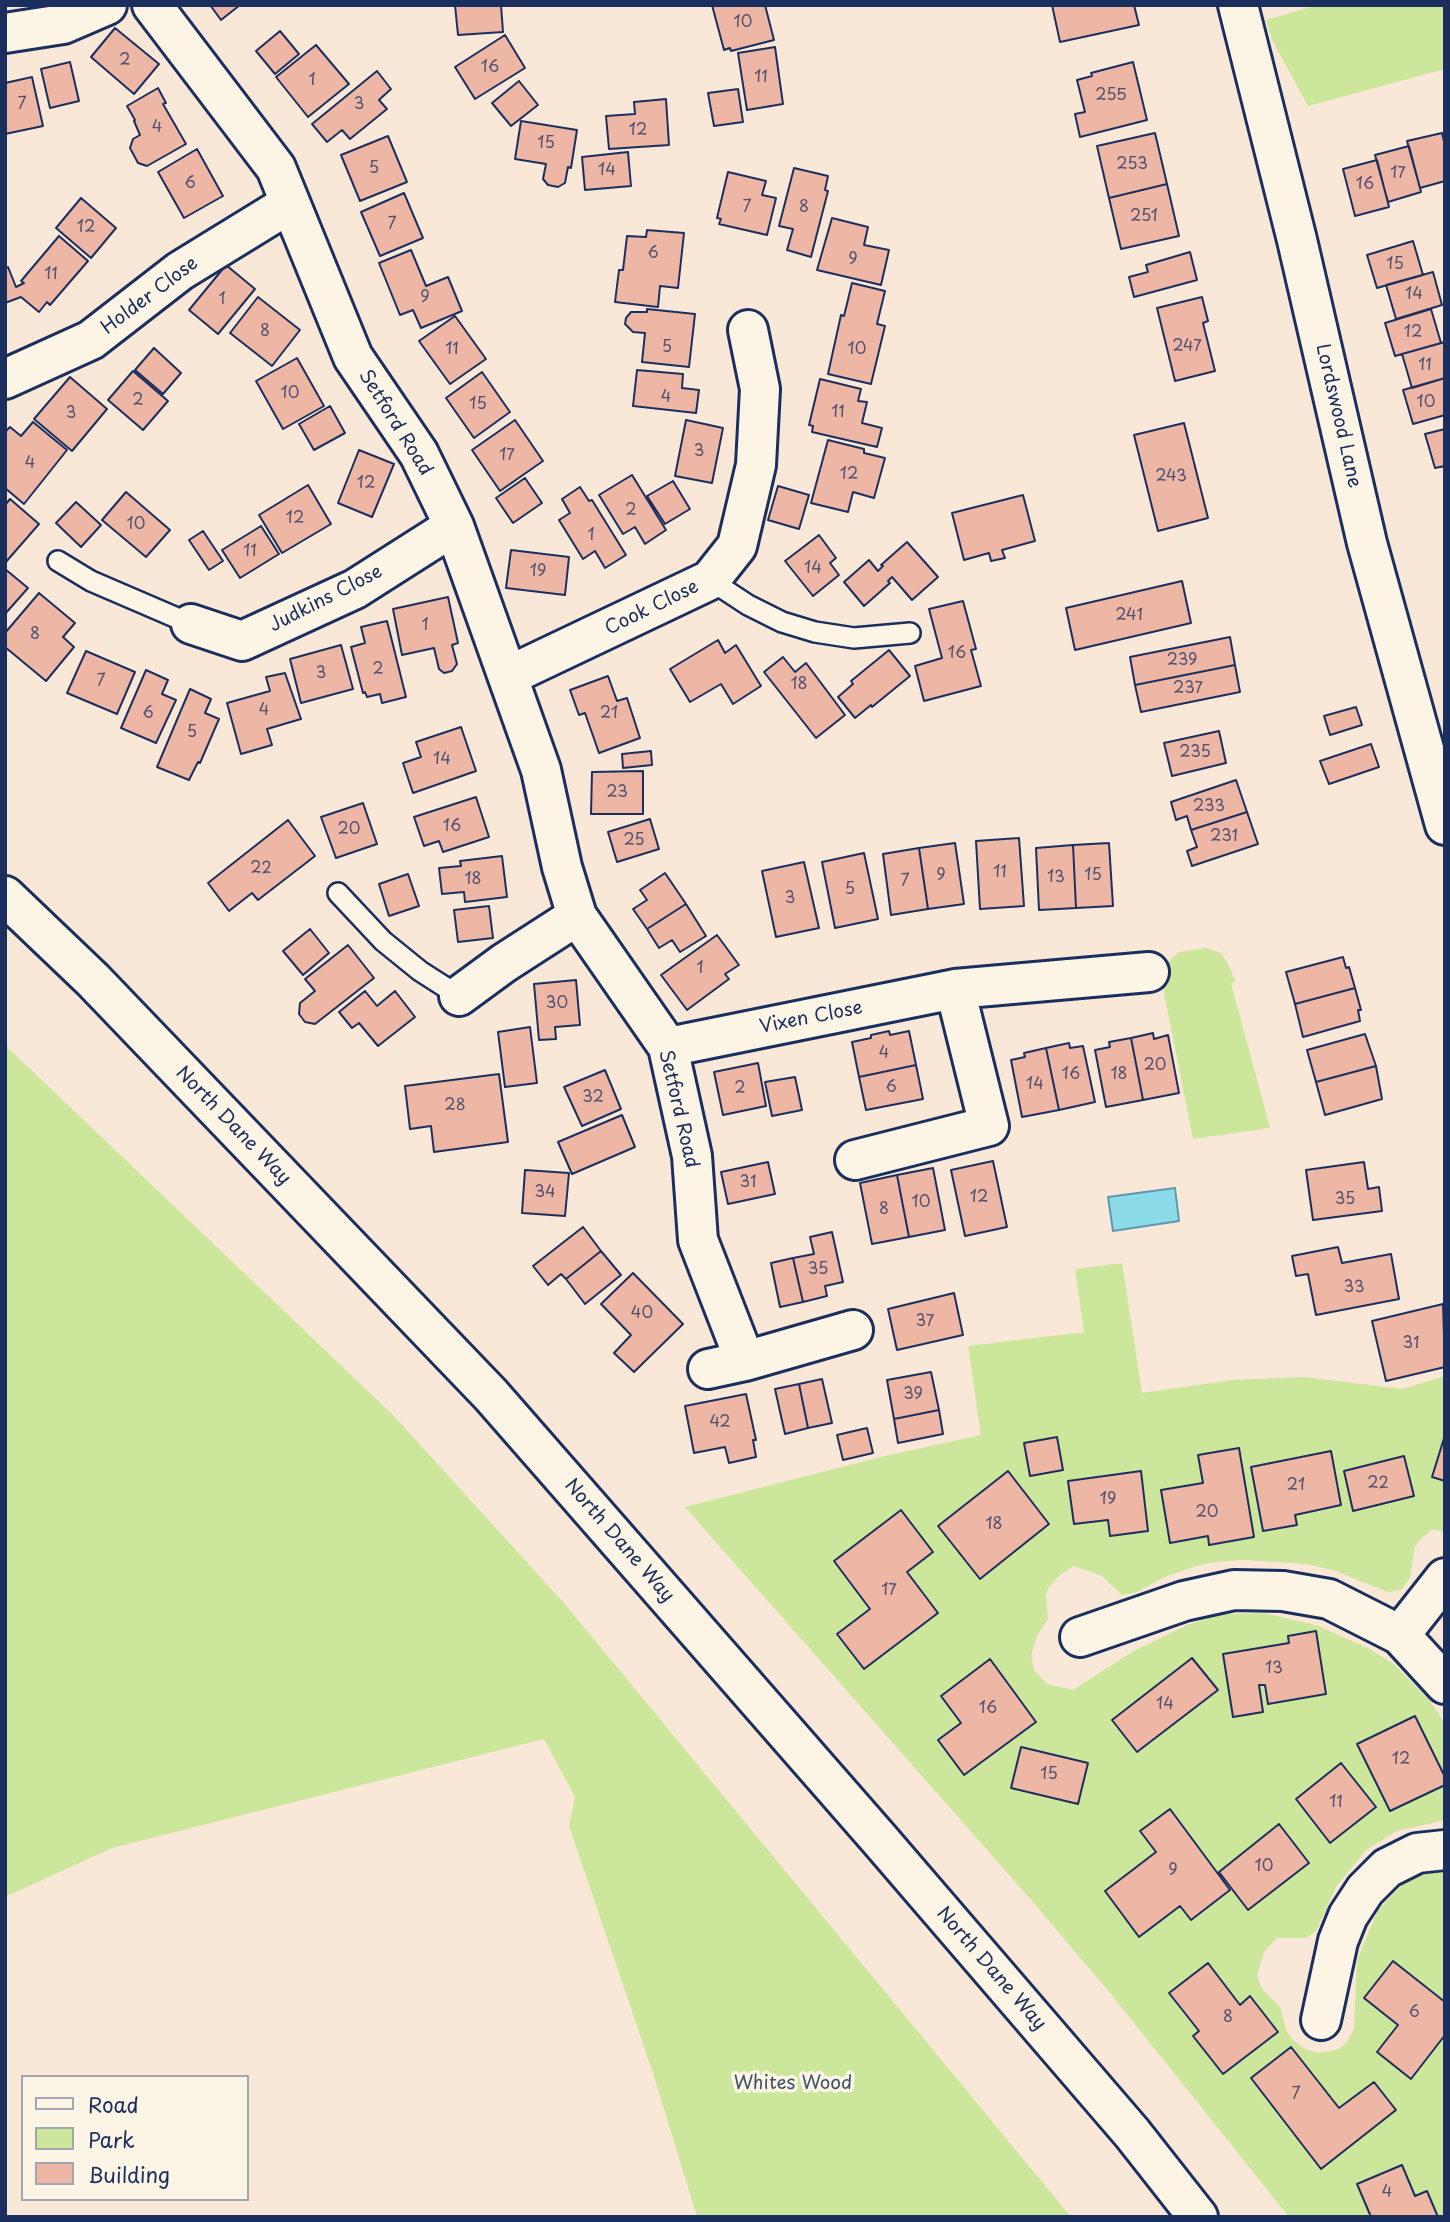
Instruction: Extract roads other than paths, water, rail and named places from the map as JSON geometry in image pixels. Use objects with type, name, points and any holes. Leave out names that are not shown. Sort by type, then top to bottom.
[{"type":"street","points":[[5,33],[63,24],[107,5]]},
{"type":"street","name":"Setford Road","points":[[152,5],[276,169],[353,357],[419,454],[454,526],[541,769],[562,867],[577,916],[668,1047],[692,1156],[698,1240],[745,1360]]},
{"type":"street","name":"Lordswood Lane","points":[[1238,5],[1297,240],[1370,557],[1445,825]]},
{"type":"street","name":"Holder Close","points":[[5,379],[91,340],[180,271],[289,204]]},
{"type":"street","name":"Cook Close","points":[[508,676],[710,580],[737,546],[756,466],[760,389],[748,330]]},
{"type":"street","name":"Judkins Close","points":[[191,624],[242,641],[355,589],[454,526]]},
{"type":"street","name":"North Dane Way","points":[[5,897],[93,980],[491,1395],[880,1840],[1132,2133],[1198,2217]]},
{"type":"street","points":[[459,996],[577,916]]},
{"type":"street","name":"Vixen Close","points":[[668,1047],[955,989],[1149,972]]},
{"type":"street","points":[[855,1160],[989,1126],[955,989]]},
{"type":"street","points":[[708,1369],[853,1330]]},
{"type":"street","points":[[1400,1635],[1445,1578]]},
{"type":"street","points":[[1080,1637],[1184,1601],[1234,1590],[1283,1591],[1329,1599],[1400,1635],[1445,1684]]},
{"type":"street","points":[[1321,2020],[1338,1941],[1348,1916],[1365,1890],[1387,1868],[1418,1853],[1445,1850]]},
{"type":"lane","points":[[58,561],[91,581],[191,624]]},
{"type":"lane","points":[[710,580],[759,611],[804,629],[854,638],[910,634]]},
{"type":"lane","points":[[338,893],[383,941],[420,971],[459,996]]},
{"type":"water","points":[[1175,1188],[1179,1221],[1113,1231],[1108,1197]]},
{"type":"park label","name":"Whites Wood","points":[[793,2084]]}]
